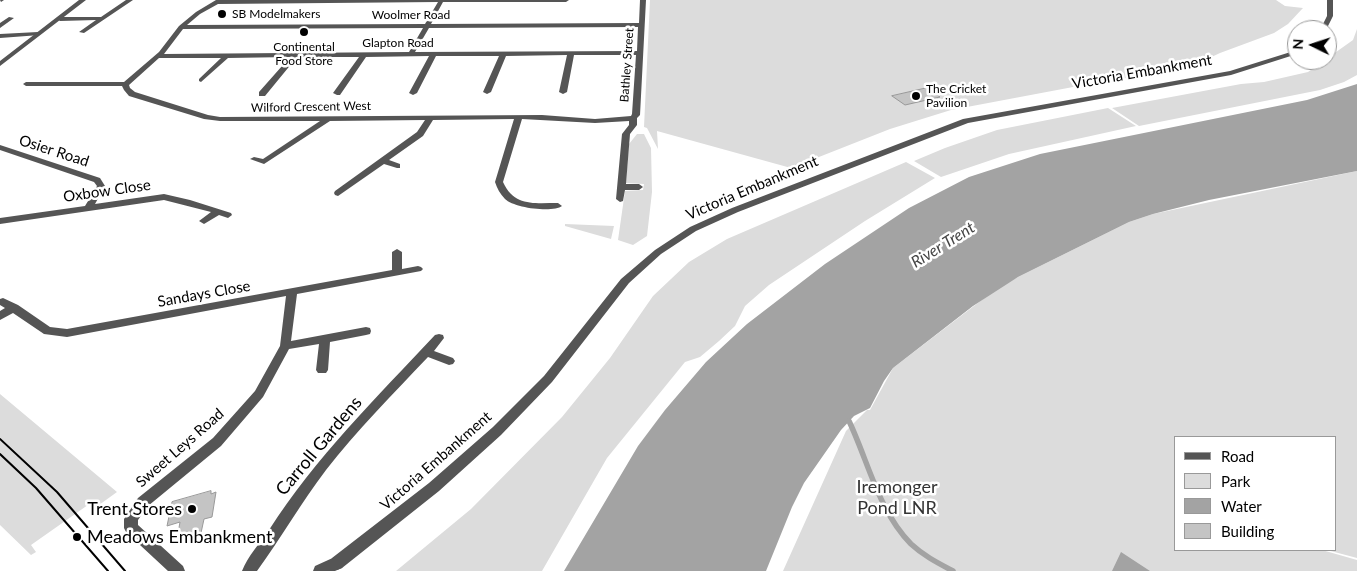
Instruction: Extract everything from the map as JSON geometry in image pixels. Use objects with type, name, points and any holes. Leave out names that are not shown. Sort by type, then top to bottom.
[{"type":"street","points":[[0,64],[83,0]]},
{"type":"street","points":[[82,32],[100,18],[130,0]]},
{"type":"street","points":[[411,54],[442,0]]},
{"type":"street","points":[[26,84],[126,84],[157,56],[181,27],[198,13],[218,1],[566,0]]},
{"type":"street","name":"Bathley Street","points":[[620,199],[626,134],[632,125],[632,118],[636,115],[643,0]]},
{"type":"street","points":[[1328,20],[1332,6],[1330,0]]},
{"type":"street","points":[[0,26],[11,18]]},
{"type":"street","points":[[60,19],[100,18]]},
{"type":"street","name":"Woolmer Road","points":[[181,27],[642,25]]},
{"type":"street","points":[[0,36],[38,34]]},
{"type":"street","points":[[563,92],[571,53]]},
{"type":"street","name":"Glapton Road","points":[[157,56],[640,53]]},
{"type":"street","points":[[413,93],[434,54]]},
{"type":"street","points":[[487,92],[503,54]]},
{"type":"street","points":[[201,80],[227,55]]},
{"type":"street","points":[[262,94],[295,55]]},
{"type":"street","points":[[337,94],[364,55]]},
{"type":"street","name":"Victoria Embankment","points":[[320,571],[333,567],[434,487],[497,431],[548,379],[626,281],[658,252],[693,229],[735,210],[966,121],[1231,72],[1287,55]]},
{"type":"street","name":"Wilford Crescent West","points":[[126,84],[126,90],[132,94],[214,118],[519,117],[595,121],[632,118]]},
{"type":"street","points":[[519,117],[499,182],[502,191],[506,197],[523,204],[558,206]]},
{"type":"street","points":[[254,159],[264,162],[329,118]]},
{"type":"street","points":[[338,193],[420,134],[430,118]]},
{"type":"street","name":"Osier Road","points":[[0,147],[97,180],[101,186],[89,207]]},
{"type":"street","points":[[383,161],[397,166]]},
{"type":"street","points":[[621,187],[639,187]]},
{"type":"street","name":"Oxbow Close","points":[[0,221],[164,197],[228,215]]},
{"type":"street","points":[[204,221],[217,212]]},
{"type":"street","points":[[397,252],[397,273]]},
{"type":"street","name":"Sandays Close","points":[[3,302],[48,331],[61,334],[92,330],[418,269]]},
{"type":"street","name":"Sweet Leys Road","points":[[178,571],[132,528],[131,519],[143,502],[217,442],[242,416],[259,394],[285,346],[292,293]]},
{"type":"street","points":[[0,316],[14,308]]},
{"type":"street","points":[[285,346],[366,331]]},
{"type":"street","name":"Carroll Gardens","points":[[249,571],[287,511],[354,428],[439,338]]},
{"type":"street","points":[[322,370],[325,339]]},
{"type":"street","points":[[426,352],[449,361]]},
{"type":"green space","points":[[650,0],[1276,0],[1285,6],[1303,8],[1292,20],[1287,20],[1287,25],[1274,33],[1220,53],[1188,68],[1089,84],[951,110],[890,129],[791,168],[657,131],[658,149],[647,128],[644,127]]},
{"type":"green space","points":[[1357,29],[1357,75],[1344,82],[1320,90],[1139,126],[1112,108],[1241,84],[1264,82],[1311,70],[1337,70],[1337,51],[1353,40]]},
{"type":"green space","points":[[1108,108],[1136,126],[1009,154],[941,177],[914,161],[997,130]]},
{"type":"green space","points":[[637,134],[644,134],[651,148],[652,192],[647,236],[633,245],[618,240],[625,191],[643,190],[644,184],[626,183],[629,144]]},
{"type":"green space","points":[[906,162],[935,178],[865,221],[769,285],[745,306],[735,326],[719,341],[700,357],[685,362],[607,458],[542,571],[396,571],[471,509],[562,417],[610,358],[653,296],[689,262],[727,239]]},
{"type":"green space","name":"Iremonger Pond LNR","points":[[1357,171],[1357,558],[1331,551],[1337,551],[1337,436],[1174,436],[1174,551],[1326,551],[1357,560],[1357,571],[783,571],[846,431],[867,410],[870,410],[893,368],[1000,286],[1129,222],[1153,214]]},
{"type":"green space","points":[[565,224],[614,226],[611,239],[565,226]]},
{"type":"green space","points":[[0,394],[117,492],[99,505],[95,500],[31,545],[36,552],[31,555],[0,525]]},
{"type":"water","name":"River Trent","points":[[1357,84],[1357,171],[1209,200],[1129,222],[1018,277],[973,306],[893,368],[870,408],[854,416],[841,430],[804,483],[792,507],[766,571],[564,571],[638,446],[665,410],[706,362],[747,324],[825,264],[909,208],[969,177],[1040,154],[1307,100]]},
{"type":"water","points":[[1121,552],[1150,571],[1112,571]]},
{"type":"building","name":"The Cricket Pavilion","points":[[927,88],[940,97],[905,105],[892,96]]},
{"type":"building","name":"Trent Stores","points":[[211,491],[211,494],[216,492],[212,517],[204,519],[201,533],[177,539],[180,522],[167,526],[172,502]]},
{"type":"waterway","points":[[849,421],[875,486],[890,517],[911,544],[931,559],[953,571]]},
{"type":"tram line","points":[[0,439],[57,492],[125,571]]},
{"type":"tram line","points":[[0,454],[36,488],[108,571]]},
{"type":"place","name":"SB Modelmakers","points":[[222,14]]},
{"type":"place","name":"Continental Food Store","points":[[304,32]]},
{"type":"place","name":"The Cricket Pavilion","points":[[916,96]]},
{"type":"place","name":"Trent Stores","points":[[192,509]]},
{"type":"place","name":"Meadows Embankment","points":[[77,537]]}]
